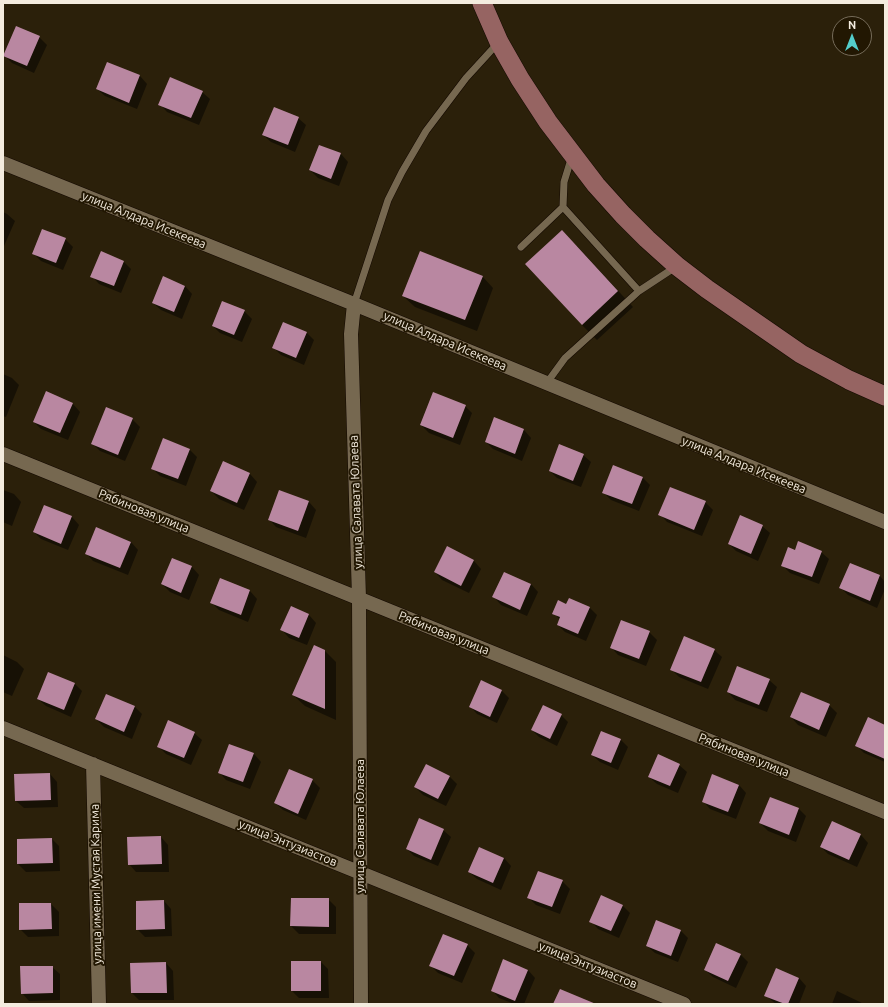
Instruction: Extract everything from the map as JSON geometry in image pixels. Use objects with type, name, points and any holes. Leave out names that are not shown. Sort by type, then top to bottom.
[{"type":"street","points":[[482,3],[500,42],[520,79],[572,154],[596,185],[623,215],[677,266],[707,289],[801,354],[849,380],[885,396]]},
{"type":"street","name":"улица Алдара Исекеева","points":[[3,163],[354,304],[885,522]]},
{"type":"street","name":"улица Салавата Юлаева","points":[[354,304],[351,334],[359,598],[361,1004]]},
{"type":"street","name":"Рябиновая улица","points":[[3,454],[885,812]]},
{"type":"street","name":"улица Энтузиастов","points":[[3,728],[684,1004]]},
{"type":"street","name":"улица имени Мустая Карима","points":[[93,764],[99,1004]]},
{"type":"lane","name":"улица Салавата Юлаева","points":[[354,304],[388,200],[402,172],[426,131],[466,78],[500,42]]},
{"type":"lane","points":[[521,247],[563,207],[564,182],[572,154]]},
{"type":"lane","points":[[563,207],[639,291]]},
{"type":"lane","points":[[546,384],[565,358],[639,291],[677,266]]},
{"type":"building","points":[[16,26],[40,36],[27,66],[3,56]]},
{"type":"building","points":[[107,62],[140,75],[129,103],[96,89]]},
{"type":"building","points":[[170,77],[203,91],[191,118],[158,105]]},
{"type":"building","points":[[274,107],[299,117],[288,145],[262,135]]},
{"type":"building","points":[[319,145],[341,153],[331,179],[309,170]]},
{"type":"building","points":[[42,229],[66,238],[56,263],[32,254]]},
{"type":"building","points":[[562,230],[618,291],[582,325],[525,264]]},
{"type":"building","points":[[101,251],[124,261],[114,286],[90,277]]},
{"type":"building","points":[[420,251],[483,276],[465,320],[402,296]]},
{"type":"building","points":[[163,276],[185,286],[174,312],[152,303]]},
{"type":"building","points":[[222,301],[245,310],[234,335],[212,326]]},
{"type":"building","points":[[283,322],[307,332],[296,358],[272,348]]},
{"type":"building","points":[[46,391],[73,403],[60,433],[33,422]]},
{"type":"building","points":[[433,392],[466,405],[453,438],[420,425]]},
{"type":"building","points":[[106,407],[133,418],[118,455],[91,444]]},
{"type":"building","points":[[494,417],[524,429],[515,454],[485,442]]},
{"type":"building","points":[[163,438],[190,449],[178,479],[151,469]]},
{"type":"building","points":[[559,444],[584,454],[573,481],[549,471]]},
{"type":"building","points":[[223,461],[250,473],[237,503],[210,491]]},
{"type":"building","points":[[613,465],[643,477],[632,504],[602,493]]},
{"type":"building","points":[[670,487],[706,501],[694,530],[658,515]]},
{"type":"building","points":[[279,490],[309,501],[298,531],[268,520]]},
{"type":"building","points":[[44,505],[72,516],[61,544],[33,532]]},
{"type":"building","points":[[740,515],[763,525],[751,554],[728,544]]},
{"type":"building","points":[[96,527],[131,542],[120,568],[85,554]]},
{"type":"building","points":[[798,541],[822,551],[812,577],[781,566],[788,547],[795,550]]},
{"type":"building","points":[[447,546],[474,560],[461,586],[434,572]]},
{"type":"building","points":[[172,558],[192,566],[181,593],[161,584]]},
{"type":"building","points":[[850,563],[880,575],[870,601],[839,588]]},
{"type":"building","points":[[504,572],[531,584],[520,610],[492,597]]},
{"type":"building","points":[[220,578],[250,590],[241,615],[210,603]]},
{"type":"building","points":[[569,598],[590,607],[578,634],[557,625],[560,617],[552,614],[558,600],[566,604]]},
{"type":"building","points":[[291,606],[309,614],[299,638],[280,630]]},
{"type":"building","points":[[621,620],[650,631],[639,659],[610,648]]},
{"type":"building","points":[[684,636],[715,649],[701,682],[670,670]]},
{"type":"building","points":[[314,645],[325,650],[325,709],[292,695]]},
{"type":"building","points":[[737,666],[770,679],[759,705],[727,692]]},
{"type":"building","points":[[48,672],[75,683],[64,710],[37,699]]},
{"type":"building","points":[[481,680],[502,690],[490,717],[469,707]]},
{"type":"building","points":[[801,692],[830,704],[819,730],[790,717]]},
{"type":"building","points":[[106,694],[135,706],[124,732],[95,719]]},
{"type":"building","points":[[543,705],[562,714],[550,739],[531,730]]},
{"type":"building","points":[[868,717],[885,725],[885,759],[855,746]]},
{"type":"building","points":[[168,720],[195,732],[184,758],[157,747]]},
{"type":"building","points":[[601,731],[621,739],[611,763],[591,755]]},
{"type":"building","points":[[229,744],[254,753],[243,782],[218,773]]},
{"type":"building","points":[[658,754],[680,764],[670,786],[648,777]]},
{"type":"building","points":[[426,764],[450,776],[438,799],[414,787]]},
{"type":"building","points":[[289,769],[313,779],[298,814],[274,803]]},
{"type":"building","points":[[50,773],[51,800],[15,801],[14,774]]},
{"type":"building","points":[[712,774],[739,785],[728,812],[702,802]]},
{"type":"building","points":[[770,797],[799,808],[789,835],[759,823]]},
{"type":"building","points":[[419,818],[444,829],[431,860],[406,849]]},
{"type":"building","points":[[832,821],[861,834],[849,860],[820,847]]},
{"type":"building","points":[[161,836],[162,864],[128,865],[127,837]]},
{"type":"building","points":[[52,838],[53,863],[17,864],[17,839]]},
{"type":"building","points":[[479,847],[504,858],[493,883],[468,872]]},
{"type":"building","points":[[538,871],[563,880],[552,907],[527,898]]},
{"type":"building","points":[[601,895],[623,905],[611,931],[589,922]]},
{"type":"building","points":[[291,898],[329,898],[329,927],[290,926]]},
{"type":"building","points":[[164,900],[165,929],[136,930],[136,901]]},
{"type":"building","points":[[19,903],[51,903],[52,929],[19,930]]},
{"type":"building","points":[[656,920],[681,930],[671,956],[646,946]]},
{"type":"building","points":[[443,934],[468,944],[454,976],[429,966]]},
{"type":"building","points":[[716,943],[741,954],[728,981],[704,970]]},
{"type":"building","points":[[503,959],[528,970],[515,1001],[491,991]]},
{"type":"building","points":[[291,961],[321,961],[321,991],[291,991]]},
{"type":"building","points":[[166,962],[167,993],[131,993],[130,963]]},
{"type":"building","points":[[20,966],[53,966],[53,993],[21,994]]},
{"type":"building","points":[[776,968],[799,978],[788,1004],[764,996]]},
{"type":"building","points":[[560,989],[596,1004],[553,1004]]}]
